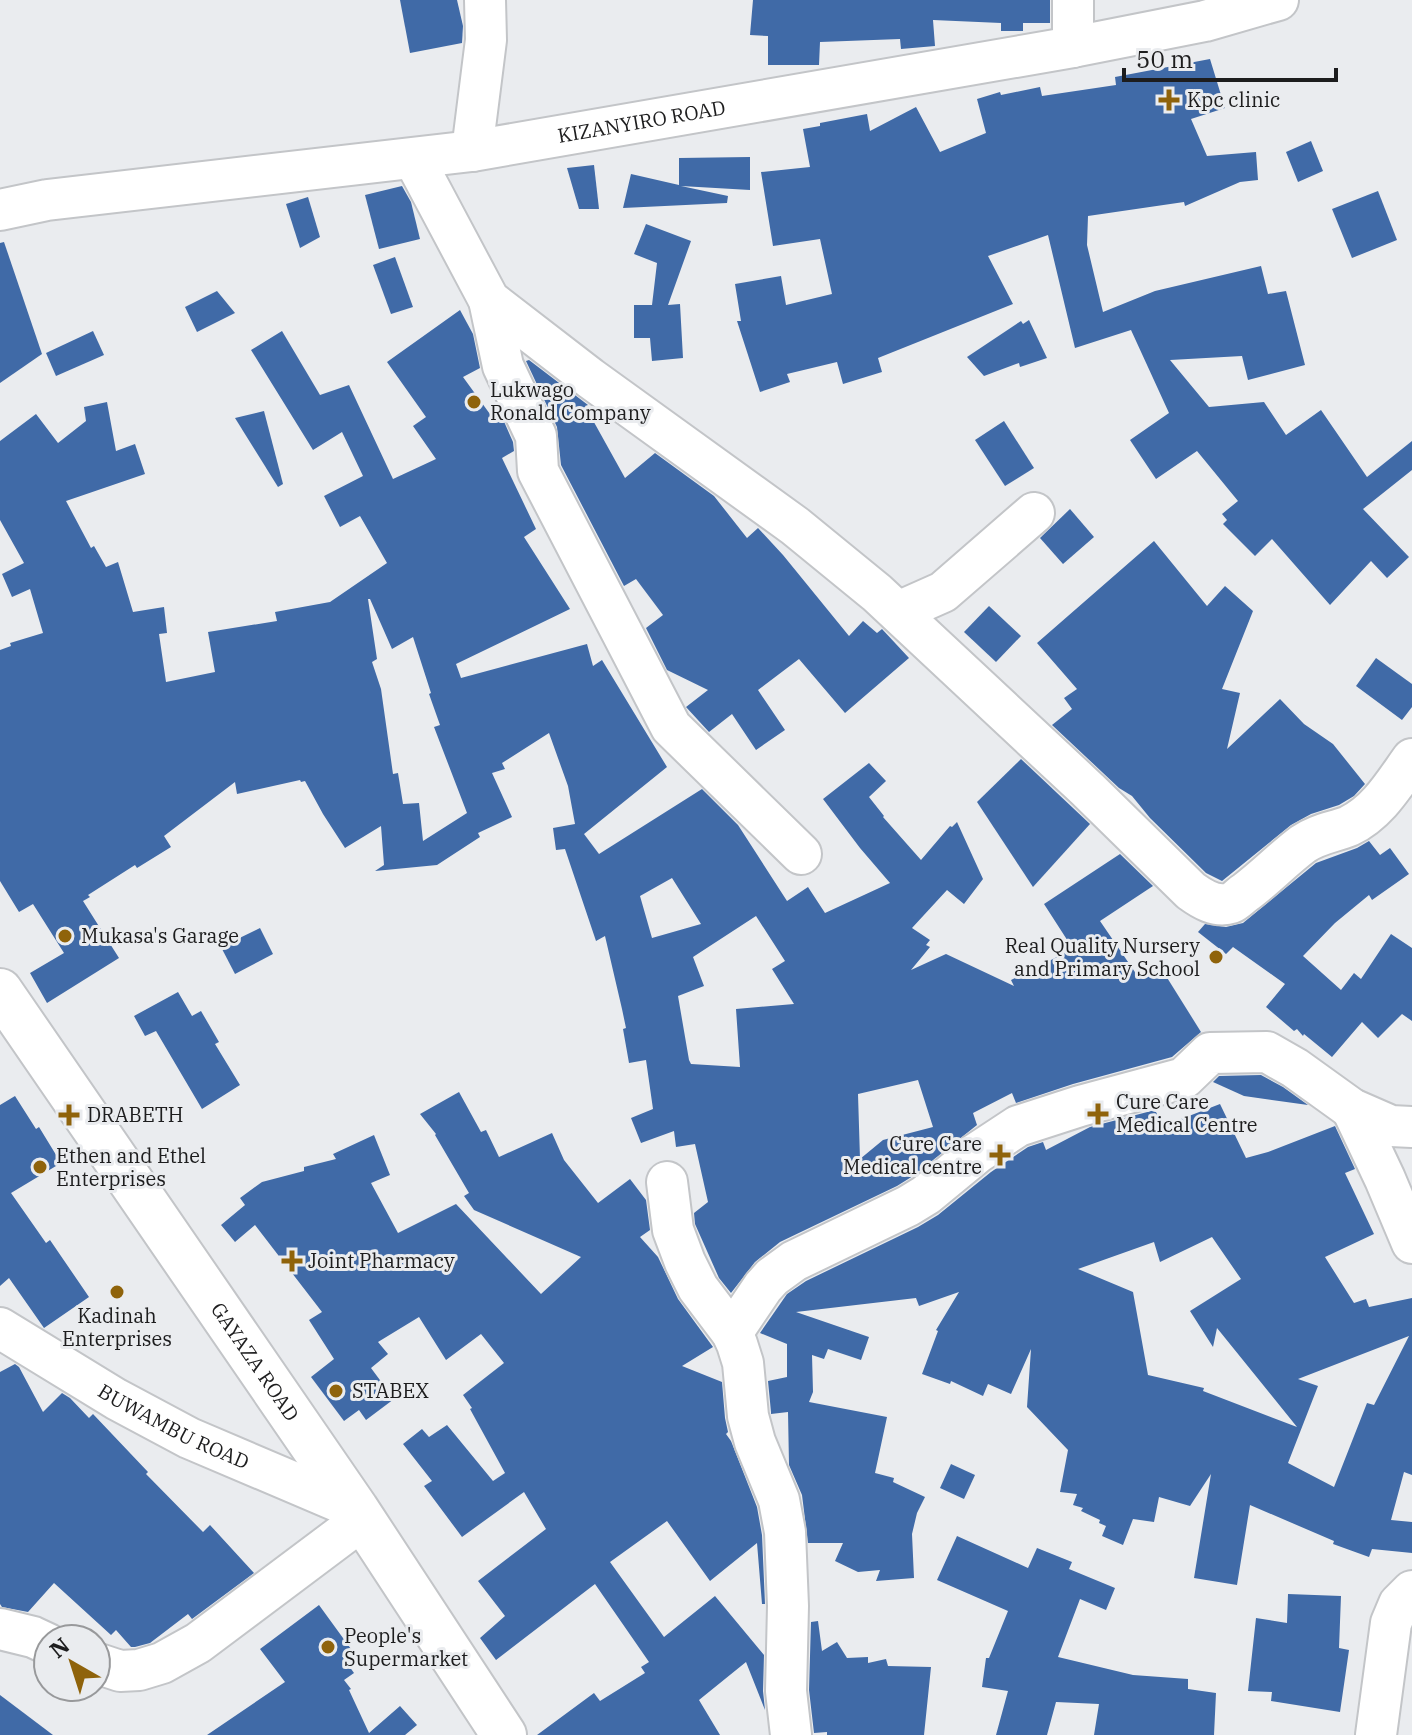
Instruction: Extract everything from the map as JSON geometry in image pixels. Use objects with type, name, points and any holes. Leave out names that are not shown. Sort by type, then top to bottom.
[{"type":"main road","name":"GAYAZA ROAD","points":[[0,991],[359,1514],[504,1735]]},
{"type":"street","points":[[472,151],[486,40],[485,0]]},
{"type":"street","points":[[1073,0],[1073,47]]},
{"type":"street","name":"KIZANYIRO ROAD","points":[[0,210],[47,200],[472,151],[1073,47],[1205,21],[1278,0]]},
{"type":"street","points":[[414,159],[489,300],[503,366],[536,436],[538,471],[671,727],[801,854]]},
{"type":"street","points":[[489,300],[616,397],[795,526],[877,593],[1205,901],[1230,903],[1304,844],[1364,817],[1381,802],[1412,759]]},
{"type":"street","points":[[898,612],[943,592],[1034,513]]},
{"type":"street","points":[[732,1333],[763,1287],[794,1261],[908,1206],[1018,1126],[1184,1078],[1210,1053],[1267,1052],[1352,1109],[1391,1126],[1412,1127]]},
{"type":"street","points":[[1352,1109],[1412,1243]]},
{"type":"street","points":[[667,1182],[673,1230],[685,1262],[698,1288],[732,1333],[743,1363],[748,1416],[755,1442],[779,1500],[785,1532],[788,1606],[786,1691],[791,1735]]},
{"type":"street","name":"BUWAMBU ROAD","points":[[0,1328],[116,1399],[189,1438],[359,1514]]},
{"type":"street","points":[[112,1668],[139,1670],[162,1663],[198,1643],[359,1514]]},
{"type":"street","points":[[1376,1735],[1391,1623],[1399,1604],[1412,1591]]},
{"type":"street","points":[[0,1629],[32,1637]]},
{"type":"building","points":[[400,0],[457,0],[463,26],[462,43],[410,53]]},
{"type":"building","points":[[753,0],[1050,0],[1050,23],[1023,23],[1023,31],[1001,31],[1001,23],[933,20],[935,46],[901,49],[900,39],[820,42],[819,65],[768,65],[768,36],[750,35]]},
{"type":"building","points":[[1210,59],[1225,108],[1191,119],[1207,156],[1256,152],[1258,180],[1240,182],[1185,206],[1184,202],[1088,216],[1087,245],[1103,312],[1155,291],[1261,266],[1268,294],[1286,291],[1305,365],[1248,380],[1242,356],[1170,360],[1209,407],[1264,402],[1286,435],[1321,410],[1367,477],[1412,441],[1412,470],[1363,509],[1409,557],[1387,578],[1371,561],[1330,605],[1272,539],[1255,556],[1223,524],[1227,520],[1222,514],[1238,501],[1197,451],[1156,479],[1130,440],[1169,413],[1131,330],[1075,348],[1048,235],[988,256],[1013,304],[878,358],[882,372],[843,384],[837,362],[787,374],[790,382],[760,392],[737,321],[741,321],[735,284],[781,276],[786,305],[832,294],[820,239],[773,246],[761,172],[810,167],[803,129],[867,114],[870,131],[916,107],[940,152],[986,133],[977,99],[1000,92],[1001,95],[1040,87],[1042,96],[1116,85],[1115,77]]},
{"type":"building","points":[[1311,141],[1323,171],[1298,182],[1286,152]]},
{"type":"building","points":[[750,157],[750,190],[681,186],[728,196],[727,203],[623,208],[631,174],[679,185],[679,158]]},
{"type":"building","points":[[594,165],[599,209],[579,209],[567,168]]},
{"type":"building","points":[[402,186],[411,202],[420,239],[379,249],[365,195]]},
{"type":"building","points":[[1378,191],[1397,240],[1352,258],[1332,209]]},
{"type":"building","points":[[308,197],[320,237],[300,248],[286,204]]},
{"type":"building","points":[[646,224],[691,241],[668,305],[680,304],[683,358],[652,361],[650,338],[634,338],[634,305],[652,305],[657,263],[634,254]]},
{"type":"building","points":[[4,242],[42,354],[0,383],[0,243]]},
{"type":"building","points":[[395,257],[413,307],[391,314],[373,265]]},
{"type":"building","points":[[217,291],[235,313],[197,332],[185,307]]},
{"type":"building","points":[[460,310],[473,334],[480,368],[463,377],[495,421],[502,417],[514,451],[502,458],[536,529],[524,537],[570,609],[456,664],[461,678],[587,644],[593,666],[602,660],[667,767],[584,834],[599,854],[702,789],[738,825],[787,901],[808,887],[825,913],[890,883],[823,799],[869,763],[886,781],[869,797],[921,860],[957,822],[983,879],[964,904],[947,890],[912,928],[930,940],[926,945],[930,947],[911,970],[946,954],[1014,986],[1011,980],[1073,949],[1044,904],[1120,854],[1153,886],[1100,921],[1139,978],[1157,966],[1161,968],[1201,1032],[1172,1057],[1016,1103],[1012,1093],[973,1113],[977,1125],[913,1176],[780,1242],[755,1262],[731,1293],[719,1278],[695,1224],[694,1213],[708,1202],[695,1144],[676,1147],[674,1131],[641,1143],[631,1118],[653,1109],[646,1060],[629,1063],[623,1029],[626,1028],[605,936],[596,941],[565,849],[556,850],[553,828],[575,824],[568,786],[549,733],[502,763],[505,769],[492,773],[512,817],[478,833],[480,837],[437,865],[375,871],[384,865],[381,826],[345,848],[305,781],[237,794],[235,782],[164,836],[171,847],[137,868],[135,865],[88,895],[90,897],[83,901],[119,958],[47,1003],[30,973],[64,953],[33,904],[19,912],[0,881],[0,650],[11,646],[10,643],[43,633],[30,589],[12,597],[2,574],[24,563],[0,520],[0,441],[36,414],[58,443],[86,421],[84,407],[107,402],[116,451],[135,444],[145,474],[66,501],[91,548],[94,546],[106,567],[118,562],[133,612],[164,607],[167,633],[159,634],[166,682],[215,672],[208,632],[277,621],[275,612],[330,602],[387,563],[360,516],[340,527],[324,496],[363,476],[342,432],[313,450],[251,350],[282,331],[320,395],[349,385],[393,479],[436,459],[413,426],[426,417],[387,362]],"holes":[[[368,599],[392,649],[413,637],[440,725],[434,727],[467,813],[423,841],[419,803],[403,804],[398,773],[393,774],[381,689],[372,662],[377,659]],[[672,878],[701,924],[652,938],[640,896]],[[756,916],[785,961],[772,969],[794,1004],[736,1009],[740,1067],[691,1064],[689,1060],[678,996],[704,986],[693,957]],[[918,1080],[933,1127],[883,1140],[860,1159],[858,1094]]]},
{"type":"building","points":[[1029,320],[1047,358],[1020,367],[1019,363],[984,376],[967,357],[1021,321],[1023,324]]},
{"type":"building","points":[[93,331],[104,355],[56,376],[46,353]]},
{"type":"building","points":[[529,360],[588,405],[585,406],[625,478],[655,453],[714,496],[747,538],[758,528],[849,636],[863,621],[877,633],[882,629],[909,658],[845,713],[799,659],[758,690],[785,730],[756,750],[732,714],[709,732],[686,707],[708,690],[667,670],[646,628],[663,615],[636,579],[624,586],[561,465],[557,427],[526,361]]},
{"type":"building","points":[[264,411],[283,484],[278,487],[235,418]]},
{"type":"building","points":[[1004,421],[1034,468],[1005,486],[975,440]]},
{"type":"building","points":[[1070,509],[1094,537],[1063,564],[1040,538]]},
{"type":"building","points":[[1154,541],[1207,606],[1225,586],[1253,611],[1222,689],[1240,693],[1227,749],[1280,699],[1304,724],[1333,744],[1365,784],[1354,796],[1339,805],[1311,814],[1291,825],[1222,881],[1206,873],[1132,796],[1119,788],[1052,725],[1072,709],[1064,698],[1077,689],[1037,643]]},
{"type":"building","points":[[989,606],[1021,636],[996,662],[964,632]]},
{"type":"building","points":[[1376,658],[1412,684],[1412,707],[1402,720],[1356,686]]},
{"type":"building","points":[[1021,759],[1090,824],[1033,887],[977,802]]},
{"type":"building","points":[[1369,841],[1380,855],[1390,848],[1409,874],[1372,900],[1369,895],[1335,923],[1303,956],[1341,990],[1354,973],[1361,979],[1391,934],[1412,948],[1412,1021],[1402,1014],[1378,1038],[1362,1022],[1332,1057],[1266,1007],[1285,984],[1233,947],[1226,954],[1198,932],[1205,924],[1226,927],[1243,923],[1316,863]]},
{"type":"building","points":[[260,928],[273,954],[235,974],[221,947]]},
{"type":"building","points":[[178,992],[192,1016],[201,1011],[219,1042],[215,1044],[240,1085],[202,1109],[156,1031],[145,1036],[134,1016]]},
{"type":"building","points":[[1261,1075],[1308,1105],[1244,1096],[1213,1082],[1219,1076]]},
{"type":"building","points":[[459,1092],[481,1132],[486,1130],[499,1157],[552,1133],[564,1160],[598,1203],[630,1179],[646,1200],[650,1230],[640,1237],[658,1257],[678,1299],[713,1347],[682,1366],[722,1382],[726,1434],[757,1507],[762,1535],[765,1604],[762,1604],[757,1543],[710,1581],[667,1521],[610,1562],[664,1637],[715,1596],[764,1655],[765,1710],[746,1662],[699,1700],[720,1735],[537,1735],[594,1693],[600,1701],[645,1673],[641,1667],[649,1662],[595,1584],[496,1660],[480,1638],[505,1616],[478,1581],[546,1529],[524,1492],[462,1537],[424,1486],[432,1481],[403,1444],[422,1429],[429,1437],[447,1425],[493,1481],[505,1473],[463,1395],[504,1363],[481,1334],[446,1360],[419,1317],[378,1342],[388,1354],[371,1368],[394,1399],[366,1420],[359,1410],[344,1421],[311,1377],[334,1359],[309,1320],[322,1312],[255,1225],[235,1242],[221,1225],[245,1205],[240,1198],[262,1182],[336,1159],[333,1154],[374,1135],[390,1175],[371,1183],[398,1233],[456,1204],[541,1294],[581,1257],[474,1210],[464,1196],[469,1193],[436,1134],[420,1114]]},
{"type":"building","points":[[15,1096],[61,1163],[11,1193],[46,1243],[50,1240],[89,1297],[44,1328],[9,1278],[0,1286],[0,1105]]},
{"type":"building","points":[[1220,1104],[1246,1158],[1335,1126],[1355,1169],[1345,1173],[1374,1234],[1325,1257],[1354,1303],[1366,1299],[1369,1307],[1412,1298],[1412,1475],[1404,1472],[1391,1520],[1412,1522],[1412,1553],[1372,1549],[1369,1557],[1333,1544],[1334,1541],[1250,1505],[1237,1585],[1194,1578],[1211,1474],[1190,1506],[1159,1497],[1154,1522],[1133,1519],[1123,1545],[1102,1536],[1106,1526],[1081,1511],[1083,1508],[1073,1505],[1077,1494],[1060,1492],[1068,1450],[1027,1407],[1031,1349],[1011,1394],[988,1384],[983,1396],[951,1381],[950,1384],[922,1374],[936,1330],[959,1292],[919,1306],[916,1298],[796,1312],[869,1337],[861,1360],[828,1349],[824,1359],[812,1355],[813,1392],[809,1402],[887,1417],[875,1473],[894,1478],[893,1482],[925,1497],[912,1534],[914,1578],[876,1581],[880,1570],[858,1572],[835,1561],[843,1543],[808,1543],[802,1495],[789,1465],[788,1412],[771,1414],[768,1381],[787,1377],[787,1344],[760,1333],[787,1294],[806,1281],[938,1215],[1028,1147],[1043,1142],[1046,1150],[1090,1127],[1155,1110],[1163,1126]],"holes":[[[1212,1237],[1241,1279],[1190,1311],[1213,1347],[1217,1328],[1297,1427],[1203,1391],[1204,1388],[1148,1375],[1133,1292],[1078,1269],[1154,1242],[1160,1262]],[[1409,1336],[1374,1405],[1367,1403],[1334,1487],[1288,1463],[1318,1386],[1298,1379]]]},
{"type":"building","points":[[15,1364],[19,1367],[43,1412],[62,1393],[89,1418],[93,1414],[203,1532],[210,1525],[254,1573],[192,1619],[188,1614],[150,1643],[135,1647],[131,1647],[116,1630],[112,1634],[112,1623],[98,1623],[54,1583],[28,1612],[2,1607],[0,1372]]},
{"type":"building","points":[[951,1464],[975,1475],[964,1499],[940,1488]]},
{"type":"building","points":[[957,1536],[1028,1568],[1037,1548],[1072,1562],[1069,1569],[1115,1588],[1106,1610],[1080,1599],[1058,1657],[1133,1675],[1188,1679],[1188,1689],[1216,1693],[1214,1735],[1094,1735],[1099,1704],[1056,1702],[1047,1735],[996,1735],[1008,1691],[982,1687],[986,1658],[989,1658],[1008,1611],[937,1580]]},
{"type":"building","points":[[1288,1594],[1341,1596],[1339,1648],[1349,1650],[1340,1712],[1271,1701],[1272,1692],[1248,1691],[1256,1618],[1287,1623]]},
{"type":"building","points":[[319,1605],[351,1649],[342,1656],[354,1673],[344,1680],[351,1689],[369,1733],[400,1706],[417,1725],[405,1735],[207,1735],[285,1682],[260,1649]]},
{"type":"building","points":[[818,1621],[822,1651],[837,1642],[847,1658],[868,1657],[868,1663],[886,1659],[888,1666],[931,1667],[924,1735],[814,1733],[809,1690],[811,1622]]},
{"type":"building","points":[[0,1695],[53,1735],[0,1735]]},
{"type":"place","name":"Kpc clinic","points":[[1169,100]]},
{"type":"place","name":"Lukwago Ronald Company","points":[[474,402]]},
{"type":"place","name":"Mukasa's Garage","points":[[65,936]]},
{"type":"place","name":"Real Quality Nursery and Primary School","points":[[1216,957]]},
{"type":"place","name":"Cure Care Medical Centre","points":[[1098,1114]]},
{"type":"place","name":"DRABETH","points":[[69,1115]]},
{"type":"place","name":"Cure Care Medical centre","points":[[1000,1155]]},
{"type":"place","name":"Ethen and Ethel Enterprises","points":[[40,1167]]},
{"type":"place","name":"Joint Pharmacy","points":[[292,1261]]},
{"type":"place","name":"Kadinah Enterprises","points":[[117,1292]]},
{"type":"place","name":"STABEX","points":[[336,1391]]},
{"type":"place","name":"People's Supermarket","points":[[328,1647]]}]
